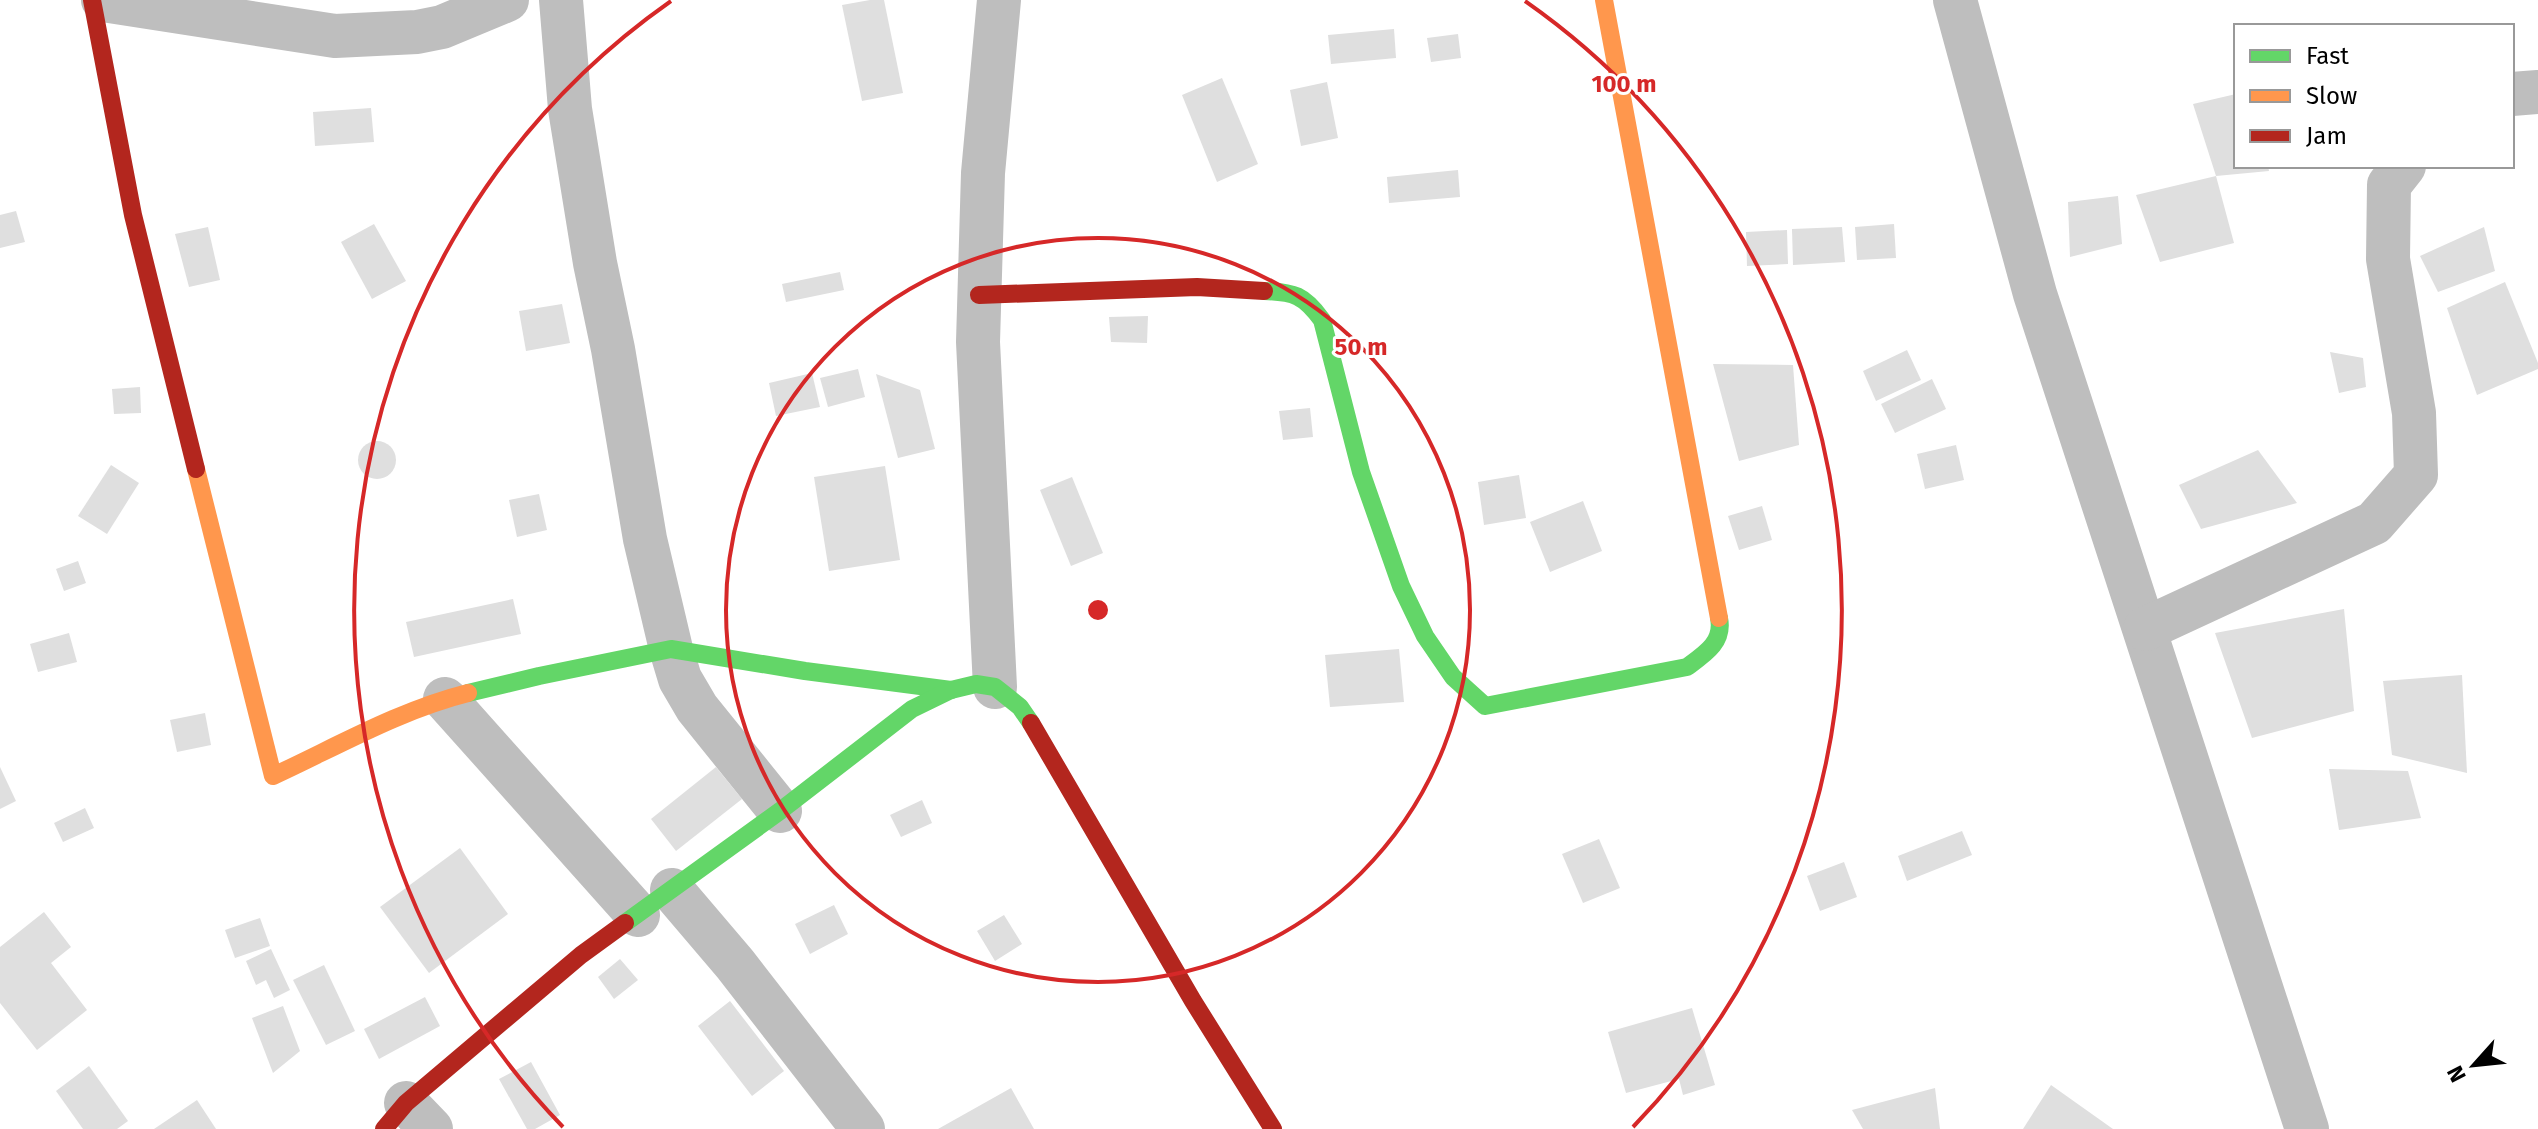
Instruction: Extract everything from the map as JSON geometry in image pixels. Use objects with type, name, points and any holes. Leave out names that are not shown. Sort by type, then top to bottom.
[{"type":"street","points":[[92,0],[133,215],[273,776],[445,699],[671,649],[951,690]]},
{"type":"street","points":[[103,0],[335,36],[386,35],[442,27],[507,0]]},
{"type":"street","points":[[561,0],[570,109],[595,263],[645,539],[671,649],[680,679],[697,708],[780,811]]},
{"type":"street","points":[[995,687],[978,342],[983,173],[999,0]]},
{"type":"street","points":[[979,295],[1197,287],[1286,292],[1309,302],[1322,320],[1382,539],[1415,618],[1448,672],[1469,696],[1485,706],[1687,667],[1712,649],[1721,627],[1604,0]]},
{"type":"street","points":[[1955,0],[2035,294],[2307,1129]]},
{"type":"street","points":[[2514,94],[2538,92]]},
{"type":"street","points":[[2145,629],[2374,523],[2416,475],[2414,413],[2388,259],[2389,185],[2402,168]]},
{"type":"street","points":[[407,1120],[581,955],[780,811],[912,709],[951,690],[976,684],[995,687],[1020,707],[1193,1001],[1273,1129]]},
{"type":"street","points":[[445,699],[638,915]]},
{"type":"street","points":[[672,890],[735,964],[863,1129]]},
{"type":"building","points":[[884,0],[903,93],[862,101],[842,5]]},
{"type":"building","points":[[1394,29],[1396,58],[1331,64],[1328,35]]},
{"type":"building","points":[[1458,34],[1461,58],[1431,62],[1427,38]]},
{"type":"building","points":[[1222,78],[1258,164],[1217,182],[1182,95]]},
{"type":"building","points":[[1327,82],[1338,138],[1301,146],[1290,90]]},
{"type":"building","points":[[2234,94],[2234,168],[2268,168],[2269,171],[2216,176],[2193,104]]},
{"type":"building","points":[[371,108],[374,142],[315,146],[313,112]]},
{"type":"building","points":[[1458,170],[1460,197],[1389,203],[1387,177]]},
{"type":"building","points":[[2216,176],[2234,243],[2160,262],[2136,195]]},
{"type":"building","points":[[2118,196],[2122,244],[2070,257],[2068,202]]},
{"type":"building","points":[[16,211],[25,242],[0,248],[0,215]]},
{"type":"building","points":[[374,224],[406,281],[372,299],[341,242]]},
{"type":"building","points":[[1894,224],[1896,258],[1857,260],[1855,227]]},
{"type":"building","points":[[208,227],[220,280],[189,287],[175,234]]},
{"type":"building","points":[[1842,227],[1845,262],[1793,265],[1792,229]]},
{"type":"building","points":[[2484,227],[2495,271],[2438,292],[2420,256]]},
{"type":"building","points":[[1787,230],[1788,264],[1747,266],[1746,232]]},
{"type":"building","points":[[840,272],[844,290],[786,302],[782,284]]},
{"type":"building","points":[[2505,282],[2538,369],[2477,395],[2447,308]]},
{"type":"building","points":[[562,304],[570,343],[526,351],[519,311]]},
{"type":"building","points":[[1148,316],[1147,343],[1111,342],[1109,317]]},
{"type":"building","points":[[1907,350],[1921,380],[1876,401],[1863,371]]},
{"type":"building","points":[[2330,352],[2363,358],[2366,387],[2339,393]]},
{"type":"building","points":[[1713,364],[1793,365],[1799,445],[1739,461]]},
{"type":"building","points":[[858,369],[865,397],[828,407],[820,378]]},
{"type":"building","points":[[812,373],[820,407],[776,416],[769,383]]},
{"type":"building","points":[[876,374],[920,390],[935,449],[898,458]]},
{"type":"building","points":[[1932,379],[1946,409],[1895,433],[1881,404]]},
{"type":"building","points":[[140,387],[141,413],[114,414],[112,389]]},
{"type":"building","points":[[1310,408],[1313,437],[1283,440],[1279,411]]},
{"type":"building","points":[[377,441],[390,447],[396,460],[390,473],[377,479],[364,473],[358,460],[364,447]]},
{"type":"building","points":[[1956,445],[1964,480],[1925,489],[1917,454]]},
{"type":"building","points":[[2258,450],[2297,503],[2201,529],[2179,485]]},
{"type":"building","points":[[111,465],[139,483],[107,534],[78,516]]},
{"type":"building","points":[[885,466],[900,560],[829,571],[814,477]]},
{"type":"building","points":[[1519,475],[1526,518],[1484,525],[1478,482]]},
{"type":"building","points":[[1072,477],[1103,553],[1071,566],[1040,490]]},
{"type":"building","points":[[539,494],[547,530],[517,537],[509,500]]},
{"type":"building","points":[[1583,501],[1602,551],[1550,572],[1530,522]]},
{"type":"building","points":[[1762,506],[1772,540],[1739,550],[1728,516]]},
{"type":"building","points":[[78,561],[86,583],[64,591],[56,569]]},
{"type":"building","points":[[513,599],[521,634],[414,657],[406,622]]},
{"type":"building","points":[[2344,609],[2354,711],[2252,738],[2215,633]]},
{"type":"building","points":[[69,633],[77,662],[38,672],[30,644]]},
{"type":"building","points":[[1399,649],[1404,702],[1330,707],[1325,655]]},
{"type":"building","points":[[2462,675],[2467,773],[2392,755],[2383,681]]},
{"type":"building","points":[[205,713],[211,745],[177,752],[170,720]]},
{"type":"building","points":[[0,767],[16,801],[0,809]]},
{"type":"building","points":[[716,767],[742,799],[676,851],[651,819]]},
{"type":"building","points":[[2329,769],[2408,771],[2421,818],[2339,830]]},
{"type":"building","points":[[922,800],[932,823],[901,837],[890,815]]},
{"type":"building","points":[[85,808],[94,828],[63,842],[54,823]]},
{"type":"building","points":[[1962,831],[1972,855],[1907,881],[1898,856]]},
{"type":"building","points":[[1599,839],[1620,888],[1583,903],[1562,854]]},
{"type":"building","points":[[460,848],[508,914],[429,973],[380,907]]},
{"type":"building","points":[[1844,862],[1857,897],[1820,911],[1807,876]]},
{"type":"building","points":[[834,905],[848,934],[810,954],[795,924]]},
{"type":"building","points":[[44,912],[71,947],[51,963],[87,1010],[37,1050],[0,1003],[0,947]]},
{"type":"building","points":[[1004,915],[1022,944],[995,961],[977,931]]},
{"type":"building","points":[[260,918],[270,946],[235,958],[225,930]]},
{"type":"building","points":[[271,949],[290,990],[274,998],[266,980],[256,985],[246,961]]},
{"type":"building","points":[[620,959],[638,980],[614,999],[598,977]]},
{"type":"building","points":[[324,965],[355,1031],[326,1045],[293,980]]},
{"type":"building","points":[[425,997],[440,1026],[379,1059],[364,1029]]},
{"type":"building","points":[[730,1001],[784,1071],[752,1096],[698,1026]]},
{"type":"building","points":[[283,1006],[300,1051],[273,1073],[252,1018]]},
{"type":"building","points":[[1692,1008],[1715,1085],[1683,1095],[1679,1079],[1626,1093],[1608,1032]]},
{"type":"building","points":[[531,1062],[560,1115],[535,1129],[527,1129],[499,1079]]},
{"type":"building","points":[[89,1066],[128,1121],[117,1129],[83,1129],[56,1091]]},
{"type":"building","points":[[2051,1085],[2113,1129],[2023,1129]]},
{"type":"building","points":[[1011,1088],[1034,1129],[938,1129]]},
{"type":"building","points":[[1935,1088],[1940,1129],[1863,1129],[1852,1110]]},
{"type":"building","points":[[197,1100],[216,1129],[154,1129]]},
{"type":"traffic: fast","points":[[1264,291],[1298,296],[1322,320],[1361,472],[1401,586],[1425,636],[1453,677],[1485,706],[1687,667],[1716,641],[1719,618]]},
{"type":"traffic: fast","points":[[468,693],[671,649],[951,690]]},
{"type":"traffic: fast","points":[[625,923],[780,811],[912,709],[951,690],[976,684],[995,687],[1020,707],[1031,723]]},
{"type":"traffic: slow","points":[[1604,0],[1719,618]]},
{"type":"traffic: slow","points":[[196,469],[273,776],[393,719],[468,693]]},
{"type":"traffic: jam","points":[[92,0],[133,215],[196,469]]},
{"type":"traffic: jam","points":[[979,295],[1197,287],[1264,291]]},
{"type":"traffic: jam","points":[[1031,723],[1193,1001],[1273,1129]]},
{"type":"traffic: jam","points":[[384,1129],[406,1103],[581,955],[625,923]]}]
